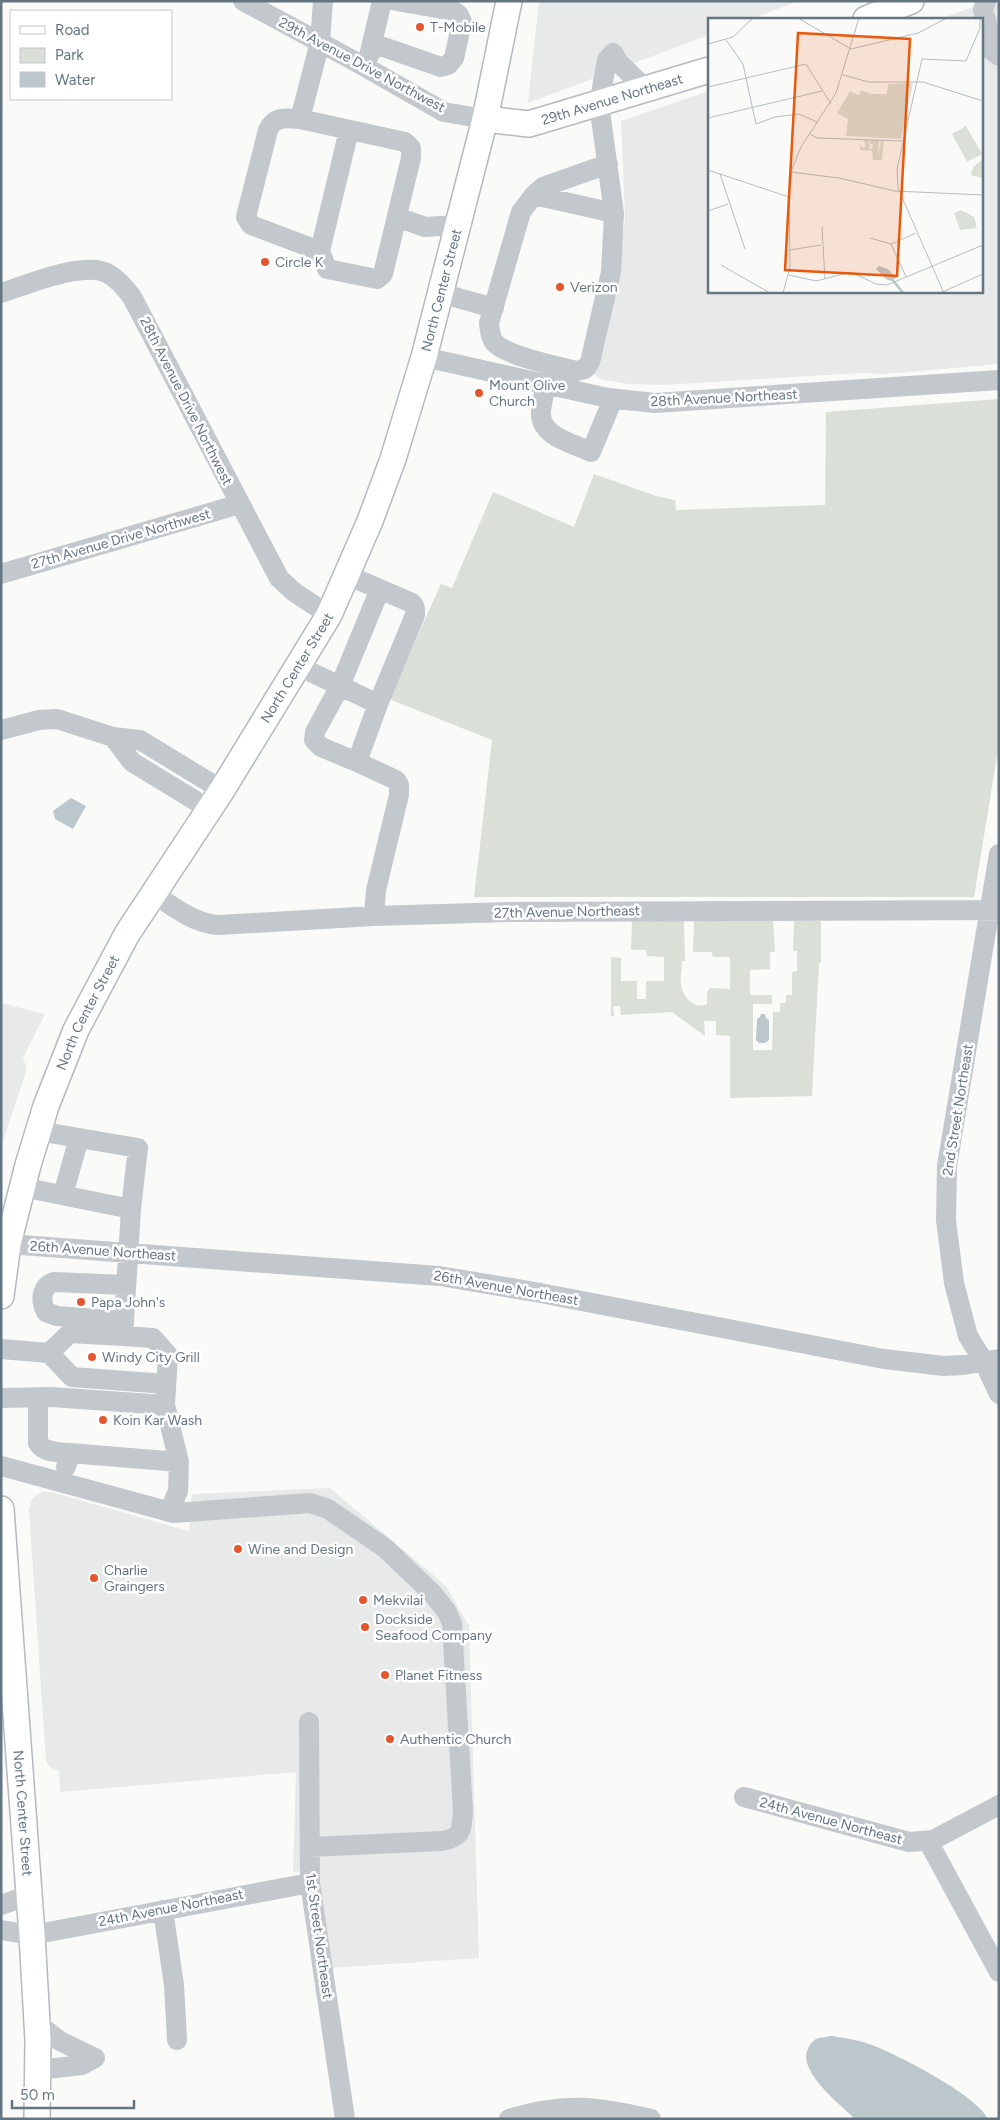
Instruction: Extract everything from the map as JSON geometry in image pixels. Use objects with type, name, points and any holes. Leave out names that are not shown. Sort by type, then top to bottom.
[{"type":"main road","points":[[868,18],[911,1]]},
{"type":"main road","name":"North Center Street","points":[[1,1296],[8,1244],[38,1131],[61,1066],[84,1012],[127,934],[216,799],[329,615],[347,575],[392,459],[424,357],[484,119],[504,5]]},
{"type":"main road","name":"29th Avenue Northeast","points":[[484,119],[529,124],[708,70]]},
{"type":"main road","name":"North Center Street","points":[[1,1508],[7,1645],[32,1935],[37,2024],[37,2119]]},
{"type":"street","name":"29th Avenue Drive Northwest","points":[[243,1],[444,112],[484,119]]},
{"type":"street","points":[[300,119],[320,42],[323,1]]},
{"type":"street","points":[[366,68],[382,1]]},
{"type":"street","points":[[372,43],[441,67],[448,65],[454,58],[462,22],[459,15],[454,11],[396,1]]},
{"type":"street","points":[[986,1],[983,10],[990,34],[990,49],[998,58]]},
{"type":"street","points":[[993,1],[999,5]]},
{"type":"street","points":[[608,164],[543,187],[521,212],[489,323],[493,340],[499,347],[509,352],[576,371],[584,369],[590,362],[611,272],[614,213],[608,164],[599,104],[607,60],[613,53],[619,63],[646,89]]},
{"type":"street","points":[[320,251],[251,225],[246,217],[268,130],[272,122],[278,118],[300,119],[405,142],[411,148],[411,158],[383,274],[377,279],[327,269],[320,251],[349,130]]},
{"type":"street","points":[[534,195],[614,213]]},
{"type":"street","points":[[397,217],[425,227],[458,225]]},
{"type":"street","name":"28th Avenue Drive Northwest","points":[[1,293],[67,274],[92,269],[106,273],[120,282],[132,297],[279,578],[294,592],[329,615]]},
{"type":"street","points":[[440,293],[494,308]]},
{"type":"street","name":"28th Avenue Northeast","points":[[424,357],[613,399],[655,403],[999,380]]},
{"type":"street","points":[[546,384],[541,412],[542,425],[548,432],[591,452],[613,399]]},
{"type":"street","name":"27th Avenue Drive Northwest","points":[[1,574],[240,504]]},
{"type":"street","points":[[347,575],[412,603],[415,608],[415,615],[378,704],[357,762]]},
{"type":"street","points":[[374,916],[376,890],[399,795],[399,785],[396,780],[321,747],[314,740],[316,732],[340,686],[380,589]]},
{"type":"street","points":[[298,666],[378,704]]},
{"type":"street","points":[[1,730],[39,720],[57,719],[113,737],[140,740],[216,799]]},
{"type":"street","points":[[113,737],[132,762],[216,799]]},
{"type":"street","points":[[132,762],[140,740]]},
{"type":"street","name":"2nd Street Northeast","points":[[999,854],[994,909],[946,1175],[946,1220],[954,1284],[968,1336],[992,1360],[999,1394]]},
{"type":"street","name":"27th Avenue Northeast","points":[[154,894],[194,919],[206,924],[226,925],[374,916],[509,912],[994,909]]},
{"type":"street","points":[[38,1131],[138,1148],[131,1209],[123,1328]]},
{"type":"street","points":[[63,1195],[79,1138]]},
{"type":"street","points":[[22,1187],[131,1209]]},
{"type":"street","name":"26th Avenue Northeast","points":[[8,1244],[439,1276],[545,1294],[884,1359],[944,1366],[992,1360]]},
{"type":"street","points":[[126,1285],[54,1282],[46,1287],[42,1298],[46,1312],[57,1316],[123,1328],[152,1338],[168,1355],[165,1405],[178,1462],[178,1491],[169,1512]]},
{"type":"street","points":[[49,1353],[70,1332],[123,1328]]},
{"type":"street","points":[[1,1349],[49,1353],[72,1377],[166,1384]]},
{"type":"street","points":[[1,1398],[38,1399],[51,1397],[165,1405]]},
{"type":"street","points":[[38,1399],[37,1438],[40,1446],[48,1450],[178,1462]]},
{"type":"street","points":[[62,1482],[70,1453]]},
{"type":"street","points":[[1,1466],[169,1512],[310,1503],[328,1509],[385,1548],[432,1593],[447,1612],[452,1624],[463,1812],[461,1831],[452,1840],[310,1847]]},
{"type":"street","name":"1st Street Northeast","points":[[309,1722],[310,1883],[345,2119]]},
{"type":"street","name":"24th Avenue Northeast","points":[[744,1797],[909,1842],[928,1841],[999,1805]]},
{"type":"street","points":[[928,1841],[999,1972]]},
{"type":"street","name":"24th Avenue Northeast","points":[[1,1930],[32,1935],[310,1883]]},
{"type":"street","points":[[1,1905],[29,1895]]},
{"type":"street","points":[[163,1910],[174,1985],[177,2040]]},
{"type":"street","points":[[37,2024],[60,2041],[95,2058],[82,2065],[38,2070]]},
{"type":"street","points":[[509,2119],[540,2111],[575,2107],[617,2111],[652,2119]]},
{"type":"shaded area","points":[[539,1],[798,1],[755,18],[708,18],[708,35],[528,103]]},
{"type":"shaded area","points":[[990,1],[999,1],[999,364],[886,374],[860,373],[663,385],[629,384],[603,380],[592,374],[617,280],[625,218],[621,121],[708,91],[708,292],[982,292],[982,18],[942,18]]},
{"type":"shaded area","points":[[1,1003],[45,1014],[23,1058],[27,1069],[1,1147]]},
{"type":"shaded area","points":[[330,1488],[446,1586],[469,1626],[479,1958],[331,1968],[313,1870],[293,1872],[296,1772],[60,1792],[59,1771],[50,1767],[46,1761],[29,1510],[35,1496],[41,1492],[51,1492],[189,1531],[192,1494]]},
{"type":"green space","points":[[999,399],[999,744],[974,897],[474,897],[492,740],[389,699],[441,584],[452,588],[493,492],[574,527],[594,474],[656,496],[675,500],[676,510],[825,505],[826,412]]},
{"type":"green space","points":[[694,919],[773,919],[775,952],[770,952],[770,969],[750,970],[750,995],[772,995],[772,1004],[753,1004],[753,1050],[772,1050],[773,1012],[780,1012],[780,1003],[786,1003],[786,995],[792,995],[792,972],[797,971],[797,951],[793,951],[794,921],[821,921],[821,963],[819,963],[812,1096],[730,1098],[730,1036],[716,1035],[716,1021],[704,1021],[705,1036],[672,1012],[621,1015],[620,1006],[613,1006],[614,1016],[611,1016],[611,957],[621,958],[621,981],[637,981],[637,999],[646,999],[646,981],[664,981],[664,957],[647,956],[646,950],[631,950],[632,920],[684,920],[685,961],[682,961],[681,983],[682,990],[690,1002],[698,1005],[707,1004],[707,993],[710,988],[730,989],[730,957],[713,957],[712,952],[693,952]]},
{"type":"water","points":[[71,798],[86,806],[73,829],[55,819],[53,811]]},
{"type":"water","points":[[761,1014],[765,1014],[769,1020],[769,1040],[765,1043],[759,1043],[756,1040],[757,1019]]},
{"type":"water","points":[[832,2036],[869,2044],[915,2065],[968,2098],[981,2109],[988,2119],[855,2119],[815,2079],[806,2060],[807,2051],[813,2041],[818,2038]]},
{"type":"place","name":"T-Mobile","points":[[420,27]]},
{"type":"place","name":"Circle K","points":[[265,262]]},
{"type":"place","name":"Verizon","points":[[560,287]]},
{"type":"place","name":"Mount Olive Church","points":[[479,393]]},
{"type":"place","name":"Papa John's","points":[[81,1302]]},
{"type":"place","name":"Windy City Grill","points":[[92,1357]]},
{"type":"place","name":"Koin Kar Wash","points":[[103,1420]]},
{"type":"place","name":"Wine and Design","points":[[238,1549]]},
{"type":"place","name":"Charlie Graingers","points":[[94,1578]]},
{"type":"place","name":"Mekvilai","points":[[363,1600]]},
{"type":"place","name":"Dockside Seafood Company","points":[[365,1627]]},
{"type":"place","name":"Planet Fitness","points":[[385,1675]]},
{"type":"place","name":"Authentic Church","points":[[390,1739]]}]
